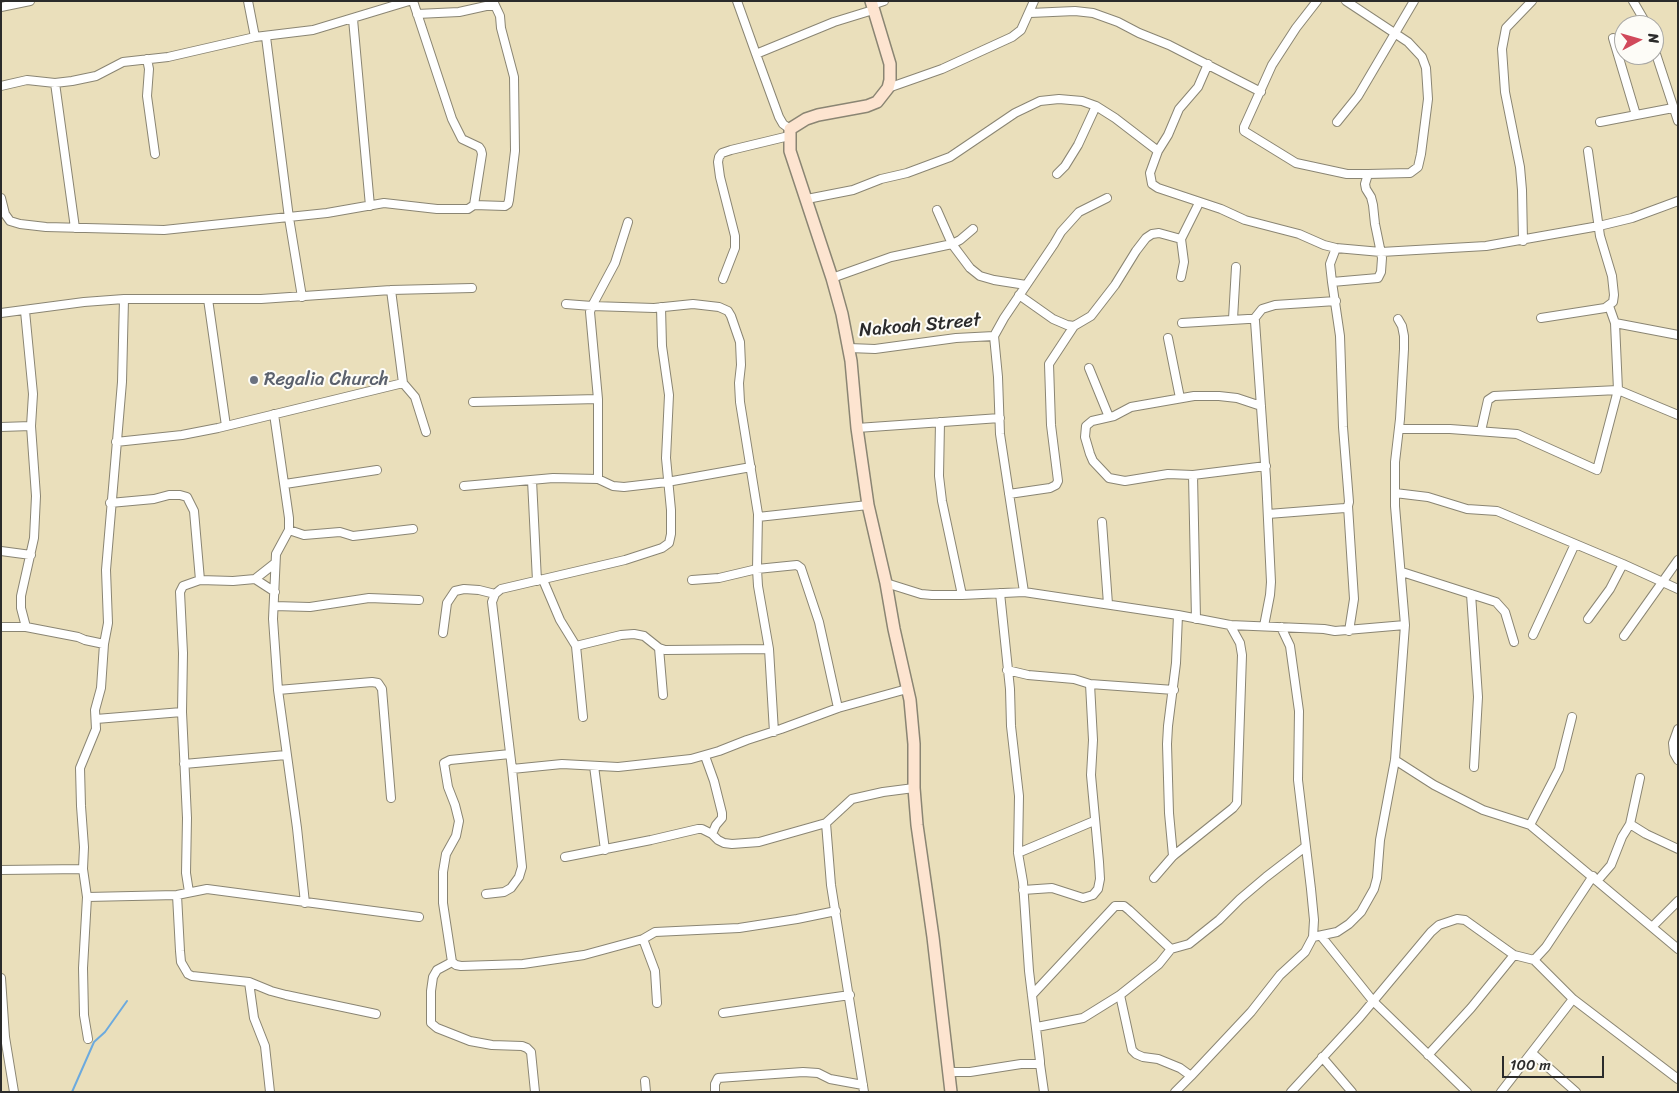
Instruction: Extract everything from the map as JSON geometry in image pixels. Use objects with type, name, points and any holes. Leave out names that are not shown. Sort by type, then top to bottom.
[{"type":"street","points":[[1,7],[30,1]]},
{"type":"street","points":[[248,1],[255,37]]},
{"type":"street","points":[[1,86],[27,80],[55,83],[96,76],[123,62],[188,53],[255,37],[313,30],[408,1]]},
{"type":"street","points":[[413,1],[452,119],[460,136],[481,150],[474,205]]},
{"type":"street","points":[[737,1],[779,117],[790,132],[790,151],[832,278],[849,348],[857,428],[868,505],[886,583],[913,725],[914,788],[922,866],[933,937],[951,1092]]},
{"type":"street","points":[[756,54],[884,1]]},
{"type":"street","points":[[888,88],[942,69],[1012,37],[1021,30],[1034,1]]},
{"type":"street","points":[[1317,1],[1296,28],[1272,65],[1244,127],[1245,133],[1296,163],[1347,174],[1410,173],[1418,167],[1420,154],[1428,99],[1426,68],[1416,50],[1395,33],[1346,1]]},
{"type":"street","points":[[1337,122],[1358,96],[1414,1]]},
{"type":"street","points":[[1523,241],[1520,167],[1505,92],[1502,48],[1506,28],[1532,1]]},
{"type":"street","points":[[1633,1],[1641,15]]},
{"type":"street","points":[[1,198],[5,214],[10,221],[20,224],[46,228],[164,230],[215,226],[252,220],[289,218],[393,203],[438,209],[468,209],[474,205],[503,206],[508,204],[515,150],[514,77],[501,28],[500,16],[494,3],[459,12],[417,14]]},
{"type":"street","points":[[723,279],[735,248],[735,236],[720,177],[718,159],[722,154],[731,150],[790,132],[812,116],[872,104],[881,98],[888,88],[890,64],[872,6]]},
{"type":"street","points":[[1030,13],[1075,11],[1093,13],[1118,22],[1208,64],[1261,92]]},
{"type":"street","points":[[353,19],[370,206]]},
{"type":"street","points":[[266,36],[289,218],[302,297]]},
{"type":"street","points":[[1613,38],[1636,115]]},
{"type":"street","points":[[147,59],[149,69],[147,96],[155,154]]},
{"type":"street","points":[[1208,64],[1198,87],[1179,108],[1168,135],[1158,151],[1150,173],[1152,184],[1199,203],[1221,209],[1245,220],[1299,234],[1324,245],[1336,248],[1381,252],[1486,246],[1523,241],[1599,226],[1632,218],[1678,201]]},
{"type":"street","points":[[1659,65],[1678,121]]},
{"type":"street","points":[[55,83],[75,228]]},
{"type":"street","points":[[807,199],[853,190],[881,179],[914,171],[950,157],[1015,113],[1040,101],[1059,99],[1082,101],[1096,106],[1158,151]]},
{"type":"street","points":[[1057,174],[1065,166],[1078,145],[1096,106]]},
{"type":"street","points":[[1600,122],[1673,108]]},
{"type":"street","points":[[1541,318],[1609,306],[1613,302],[1612,276],[1599,226],[1588,150]]},
{"type":"street","points":[[1332,282],[1378,278],[1382,272],[1381,252],[1373,205],[1365,184],[1368,174]]},
{"type":"street","points":[[1024,592],[1000,434],[998,370],[994,336],[1060,232],[1078,212],[1107,198]]},
{"type":"street","points":[[1181,277],[1184,262],[1181,239],[1199,203]]},
{"type":"street","points":[[938,210],[952,244],[970,268],[980,276],[1026,285]]},
{"type":"street","points":[[598,479],[598,399],[590,312],[615,263],[628,222]]},
{"type":"street","points":[[832,278],[891,257],[952,244],[973,229]]},
{"type":"street","points":[[1009,494],[1050,488],[1056,485],[1058,481],[1051,425],[1049,364],[1074,326],[1091,316],[1116,285],[1136,250],[1146,238],[1152,234],[1159,233],[1181,239]]},
{"type":"street","points":[[1336,248],[1330,264],[1340,336],[1349,502],[1354,599],[1349,631]]},
{"type":"street","points":[[1233,320],[1236,267]]},
{"type":"street","points":[[1,314],[84,302],[124,299],[302,297],[391,290],[472,288]]},
{"type":"street","points":[[391,290],[403,383],[414,397],[426,432]]},
{"type":"street","points":[[1019,294],[1053,319],[1074,326]]},
{"type":"street","points":[[88,1039],[84,1014],[82,968],[86,897],[83,869],[84,847],[80,768],[96,729],[96,704],[101,688],[104,644],[108,623],[106,570],[110,503],[122,382],[124,299]]},
{"type":"street","points":[[208,299],[226,426]]},
{"type":"street","points":[[1182,323],[1254,319],[1262,309],[1275,304],[1336,301]]},
{"type":"street","points":[[566,304],[661,307],[693,304],[719,307],[728,311],[731,316],[740,342],[742,360],[738,383],[758,517],[758,586],[769,650],[774,732]]},
{"type":"street","points":[[1399,429],[1517,434],[1597,470],[1618,390],[1615,323],[1609,306]]},
{"type":"street","points":[[486,894],[504,892],[511,888],[519,877],[522,867],[492,602],[495,594],[501,589],[625,560],[667,546],[671,540],[671,504],[666,458],[668,395],[662,346],[661,307]]},
{"type":"street","points":[[25,311],[33,394],[31,426],[36,496],[34,538],[21,596],[21,608],[26,627]]},
{"type":"street","points":[[1254,319],[1256,321],[1266,466],[1271,582],[1264,626]]},
{"type":"street","points":[[1175,1092],[1251,1012],[1280,975],[1305,952],[1317,936],[1337,932],[1349,924],[1361,912],[1374,889],[1377,878],[1380,840],[1395,760],[1406,625],[1395,493],[1395,462],[1404,349],[1403,331],[1398,319]]},
{"type":"street","points":[[1615,323],[1678,335]]},
{"type":"street","name":"Nakoah Street","points":[[849,348],[875,349],[956,338],[994,336]]},
{"type":"street","points":[[1168,338],[1180,398]]},
{"type":"street","points":[[1089,368],[1109,418]]},
{"type":"street","points":[[116,442],[182,435],[226,426],[403,383]]},
{"type":"street","points":[[1481,431],[1488,400],[1494,396],[1618,390],[1678,415]]},
{"type":"street","points":[[1261,406],[1244,399],[1219,396],[1180,398],[1131,408],[1109,418],[1092,420],[1088,422],[1085,430],[1087,445],[1093,460],[1109,478],[1125,481],[1168,474],[1193,475],[1266,466]]},
{"type":"street","points":[[473,402],[598,399]]},
{"type":"street","points":[[274,414],[285,484],[289,530],[276,554],[274,564],[273,619],[278,690],[297,828],[304,903]]},
{"type":"street","points":[[857,428],[1000,418]]},
{"type":"street","points":[[940,422],[939,476],[942,501],[962,595]]},
{"type":"street","points":[[1,427],[31,426]]},
{"type":"street","points":[[464,486],[532,480],[598,479],[613,486],[624,488],[668,482],[751,466]]},
{"type":"street","points":[[285,484],[377,470]]},
{"type":"street","points":[[1193,475],[1196,618]]},
{"type":"street","points":[[532,480],[540,580],[560,620],[576,646],[583,717]]},
{"type":"street","points":[[1395,493],[1428,497],[1467,509],[1497,511],[1623,564],[1678,590]]},
{"type":"street","points":[[110,503],[169,495],[187,497],[194,511],[200,580]]},
{"type":"street","points":[[758,517],[868,505]]},
{"type":"street","points":[[1268,514],[1345,508],[1348,506]]},
{"type":"street","points":[[1102,522],[1108,604]]},
{"type":"street","points":[[289,530],[304,534],[340,532],[353,536],[413,529]]},
{"type":"street","points":[[1533,635],[1575,544]]},
{"type":"street","points":[[1,551],[31,555]]},
{"type":"street","points":[[1624,636],[1678,560]]},
{"type":"street","points":[[189,892],[186,873],[187,818],[182,712],[183,653],[180,592],[183,586],[200,580],[233,582],[255,578],[274,564]]},
{"type":"street","points":[[1588,619],[1610,589],[1623,564]]},
{"type":"street","points":[[692,580],[719,578],[757,569],[792,565],[797,565],[801,568],[820,622],[838,708]]},
{"type":"street","points":[[1402,572],[1496,602],[1502,608],[1509,622],[1514,642]]},
{"type":"street","points":[[255,578],[274,592]]},
{"type":"street","points":[[886,583],[921,594],[962,595],[1024,592],[1178,615],[1230,625],[1335,631],[1406,625]]},
{"type":"street","points":[[443,634],[447,603],[455,591],[479,590],[495,594]]},
{"type":"street","points":[[1000,593],[1019,796],[1018,852],[1044,1092]]},
{"type":"street","points":[[1471,594],[1478,697],[1474,767]]},
{"type":"street","points":[[274,606],[310,607],[369,598],[419,600]]},
{"type":"street","points":[[1173,856],[1169,813],[1167,744],[1174,690],[1178,615]]},
{"type":"street","points":[[1154,878],[1173,856],[1237,803],[1242,655],[1240,643],[1230,625]]},
{"type":"street","points":[[1,627],[26,627],[104,644]]},
{"type":"street","points":[[1281,627],[1290,646],[1299,711],[1298,780],[1317,936],[1373,1001],[1467,1092]]},
{"type":"street","points":[[576,646],[621,635],[634,634],[644,636],[659,648],[665,650],[769,650]]},
{"type":"street","points":[[659,648],[663,695]]},
{"type":"street","points":[[1007,670],[1028,675],[1074,679],[1090,684],[1174,690]]},
{"type":"street","points":[[278,690],[372,682],[380,685],[391,798]]},
{"type":"street","points":[[1023,890],[1052,888],[1083,898],[1096,893],[1100,879],[1091,775],[1093,740],[1090,684]]},
{"type":"street","points":[[512,769],[562,764],[618,767],[644,766],[705,756],[838,708],[907,689]]},
{"type":"street","points":[[96,719],[182,712]]},
{"type":"street","points":[[1530,825],[1559,769],[1572,717]]},
{"type":"street","points":[[1678,728],[1673,743],[1674,753],[1678,760]]},
{"type":"street","points":[[452,962],[443,903],[443,872],[446,854],[456,836],[459,821],[448,787],[444,764],[450,760],[510,754]]},
{"type":"street","points":[[184,764],[286,755]]},
{"type":"street","points":[[705,756],[722,813],[722,818],[712,834]]},
{"type":"street","points":[[1395,760],[1434,785],[1483,810],[1530,825],[1596,878],[1678,949]]},
{"type":"street","points":[[594,766],[606,850]]},
{"type":"street","points":[[1534,960],[1546,947],[1596,878],[1611,866],[1622,837],[1630,824],[1640,778]]},
{"type":"street","points":[[565,857],[606,850],[698,829],[712,834],[724,843],[759,842],[826,823],[852,800],[883,792],[914,788]]},
{"type":"street","points":[[1018,852],[1094,821]]},
{"type":"street","points":[[715,1092],[715,1084],[718,1078],[803,1072],[818,1073],[830,1079],[863,1088],[832,885],[826,823]]},
{"type":"street","points":[[1630,824],[1678,849]]},
{"type":"street","points":[[1037,1027],[1088,1016],[1120,995],[1159,964],[1171,949],[1189,944],[1219,920],[1259,883],[1305,847]]},
{"type":"street","points":[[1,870],[83,869]]},
{"type":"street","points":[[86,897],[177,895],[207,889],[419,917]]},
{"type":"street","points":[[177,895],[181,962],[188,974],[250,982],[286,995],[376,1014]]},
{"type":"street","points":[[1652,927],[1678,901]]},
{"type":"street","points":[[1032,995],[1115,906],[1124,906],[1171,949]]},
{"type":"street","points":[[535,1092],[531,1052],[527,1048],[470,1041],[437,1028],[431,1023],[433,977],[437,970],[445,964],[452,962],[461,966],[523,964],[584,955],[643,939],[654,932],[739,928],[797,919],[836,910]]},
{"type":"street","points":[[1291,1092],[1360,1017],[1431,932],[1447,921],[1457,919],[1465,920],[1514,954],[1534,960],[1574,999],[1678,1079]]},
{"type":"street","points":[[643,939],[655,971],[657,1003]]},
{"type":"street","points":[[1428,1055],[1472,1008],[1514,954]]},
{"type":"street","points":[[1,978],[3,1037],[14,1092]]},
{"type":"street","points":[[250,982],[254,1018],[265,1046],[270,1092]]},
{"type":"street","points":[[723,1013],[850,995]]},
{"type":"street","points":[[1120,995],[1132,1050],[1136,1054],[1158,1059],[1180,1068],[1191,1076]]},
{"type":"street","points":[[1501,1092],[1574,999]]},
{"type":"street","points":[[1532,1054],[1576,1092]]},
{"type":"street","points":[[1322,1057],[1352,1092]]},
{"type":"street","points":[[948,1072],[970,1072],[1021,1064],[1040,1064]]},
{"type":"street","points":[[645,1081],[646,1092]]},
{"type":"waterway","points":[[72,1092],[94,1042],[105,1032],[127,1001]]},
{"type":"place","name":"Regalia Church","points":[[254,380]]}]
